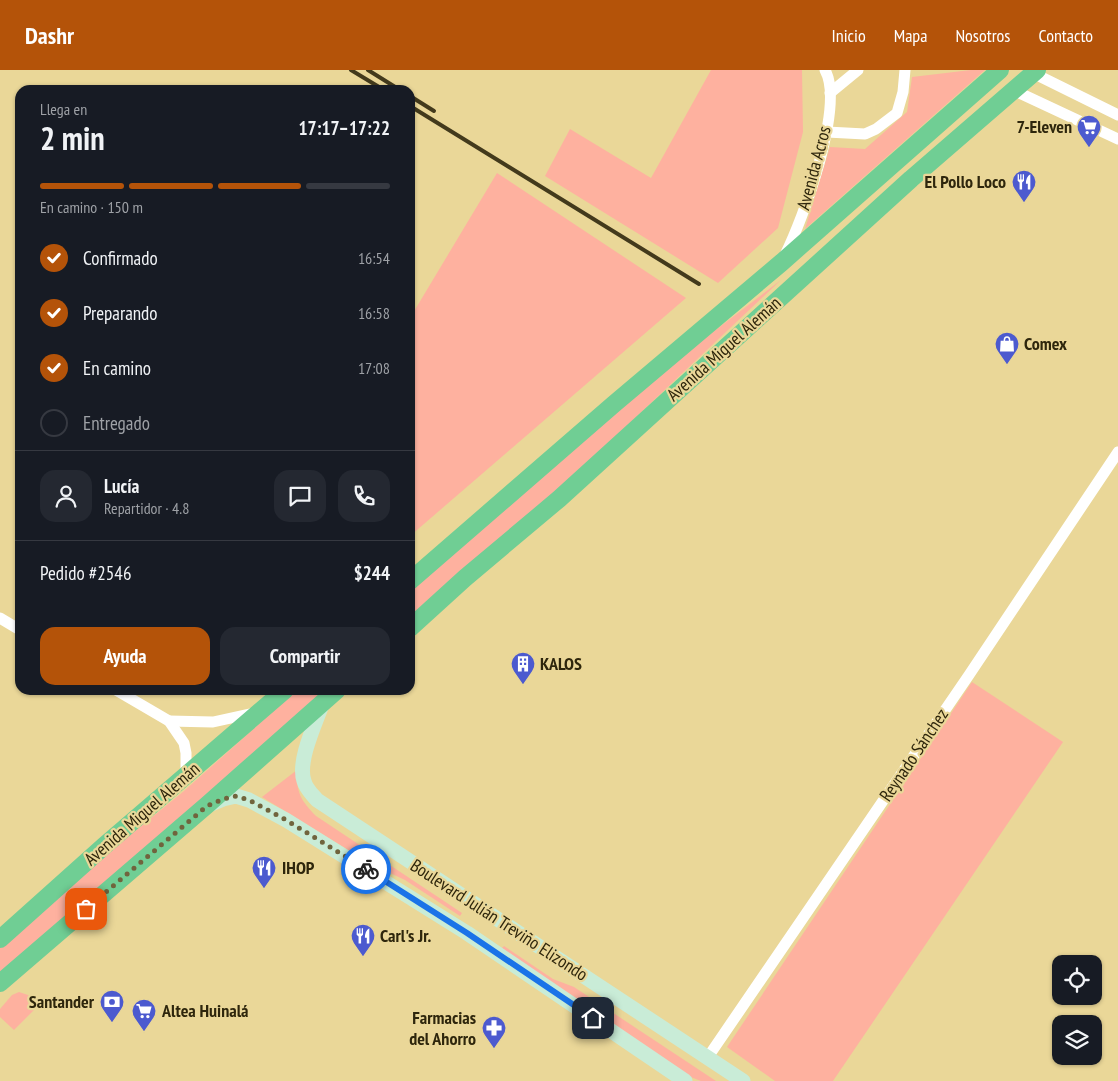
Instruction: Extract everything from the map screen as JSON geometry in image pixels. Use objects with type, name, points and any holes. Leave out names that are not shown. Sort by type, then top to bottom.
[{"type":"highway","name":"Avenida Miguel Alemán","points":[[415,577],[614,404],[781,263],[1000,70]]},
{"type":"highway","name":"Avenida Miguel Alemán","points":[[415,624],[559,498],[911,179],[1035,72]]},
{"type":"highway","name":"Avenida Miguel Alemán","points":[[0,938],[279,695]]},
{"type":"highway","name":"Avenida Miguel Alemán","points":[[0,983],[207,806],[331,695]]},
{"type":"main road","name":"Boulevard Julián Treviño Elizondo","points":[[322,702],[306,751],[302,772],[308,790],[317,800],[743,1081]]},
{"type":"main road","name":"Boulevard Julián Treviño Elizondo","points":[[207,806],[236,796],[249,800],[346,857],[467,933],[685,1081]]},
{"type":"main road","points":[[346,857],[372,864],[472,928]]},
{"type":"main road","points":[[481,914],[617,1004],[637,1010]]},
{"type":"street","name":"Avenida Acros","points":[[781,263],[797,230],[827,132],[830,93],[828,75],[825,70]]},
{"type":"street","points":[[830,93],[858,70]]},
{"type":"street","points":[[827,132],[865,134],[876,129],[897,113],[904,92],[905,70]]},
{"type":"street","points":[[1035,72],[1118,115]]},
{"type":"street","points":[[1013,90],[1118,139]]},
{"type":"street","name":"Reynado Sánchez","points":[[708,1057],[1118,452]]},
{"type":"street","points":[[0,618],[15,627]]},
{"type":"street","points":[[125,695],[169,721],[184,743],[186,776]]},
{"type":"street","points":[[169,721],[213,722],[260,712]]},
{"type":"shaded area","points":[[711,70],[802,70],[803,132],[778,228],[718,283],[545,176],[570,129],[651,178]]},
{"type":"shaded area","points":[[985,70],[805,229],[830,147],[865,149],[907,112],[912,77]]},
{"type":"shaded area","points":[[497,173],[686,298],[415,532],[415,310]]},
{"type":"shaded area","points":[[781,280],[578,472],[415,614],[415,587],[679,358]]},
{"type":"shaded area","points":[[972,682],[1063,742],[833,1081],[775,1081],[727,1047]]},
{"type":"shaded area","points":[[291,695],[322,695],[0,975],[0,948],[96,863],[184,791]]},
{"type":"shaded area","points":[[297,770],[297,784],[300,796],[316,816],[462,913],[460,916],[405,880],[371,864],[262,797]]},
{"type":"shaded area","points":[[504,946],[553,979],[574,987],[716,1081],[701,1081],[688,1076],[502,948]]},
{"type":"shaded area","points":[[19,992],[31,996],[41,1003],[14,1030],[0,1017],[0,1009],[12,995]]},
{"type":"railway","points":[[351,70],[376,85]]},
{"type":"railway","points":[[368,70],[392,85]]},
{"type":"railway","points":[[415,99],[434,111]]},
{"type":"railway","points":[[415,109],[699,284]]},
{"type":"way so far","points":[[86,909],[207,806],[236,796],[249,800],[286,820],[366,869]]},
{"type":"place","name":"7-Eleven","points":[[1089,148]]},
{"type":"place","name":"El Pollo Loco","points":[[1024,203]]},
{"type":"place","name":"Comex","points":[[1007,365]]},
{"type":"place","name":"KALOS","points":[[523,685]]},
{"type":"place","name":"IHOP","points":[[264,889]]},
{"type":"place","name":"Carl's Jr.","points":[[363,957]]},
{"type":"place","name":"Santander","points":[[112,1023]]},
{"type":"place","name":"Altea Huinalá","points":[[144,1032]]},
{"type":"place","name":"Farmacias del Ahorro","points":[[494,1049]]},
{"type":"route","points":[[366,869],[467,933],[593,1018]]}]
